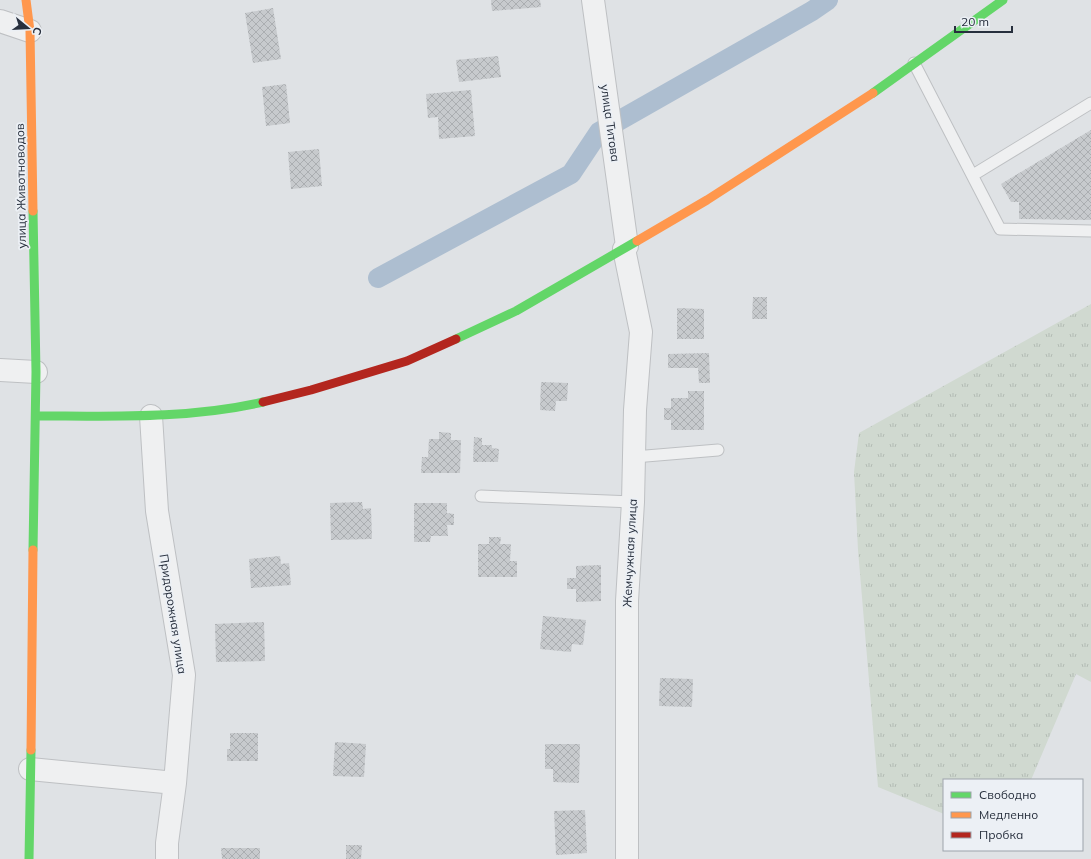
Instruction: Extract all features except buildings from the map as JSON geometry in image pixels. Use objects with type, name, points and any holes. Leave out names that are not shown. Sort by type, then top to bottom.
[{"type":"street","name":"улица Животноводов","points":[[26,0],[30,31],[36,372],[29,859]]},
{"type":"street","name":"улица Титова","points":[[593,0],[626,248]]},
{"type":"street","points":[[36,416],[151,416],[245,406],[311,390],[408,361],[516,311],[707,200],[866,98],[1003,0]]},
{"type":"street","points":[[0,21],[30,31]]},
{"type":"street","name":"Жемчужная улица","points":[[626,248],[641,332],[635,410],[633,502],[627,601],[627,859]]},
{"type":"street","points":[[0,370],[36,372]]},
{"type":"street","name":"Придорожная улица","points":[[151,416],[157,511],[184,675],[175,783],[166,843],[167,859]]},
{"type":"street","points":[[30,769],[175,783]]},
{"type":"lane","points":[[914,63],[1000,229],[1091,231]]},
{"type":"lane","points":[[973,175],[1091,104]]},
{"type":"lane","points":[[634,457],[718,450]]},
{"type":"lane","points":[[481,496],[633,502]]},
{"type":"green space","points":[[1091,304],[1091,682],[1076,674],[1031,779],[943,779],[943,814],[878,787],[858,550],[854,472],[859,433]]},
{"type":"waterway","points":[[378,278],[571,174],[599,132],[812,11],[828,0]]},
{"type":"traffic: fast","points":[[873,93],[1003,0]]},
{"type":"traffic: fast","points":[[33,211],[36,372],[33,550]]},
{"type":"traffic: fast","points":[[456,339],[516,311],[637,241]]},
{"type":"traffic: fast","points":[[36,416],[122,416],[179,414],[263,402]]},
{"type":"traffic: fast","points":[[29,859],[31,750]]},
{"type":"traffic: slow","points":[[26,0],[30,31],[33,211]]},
{"type":"traffic: slow","points":[[637,241],[707,200],[873,93]]},
{"type":"traffic: slow","points":[[31,750],[33,550]]},
{"type":"traffic: jam","points":[[263,402],[311,390],[407,361],[456,339]]}]
